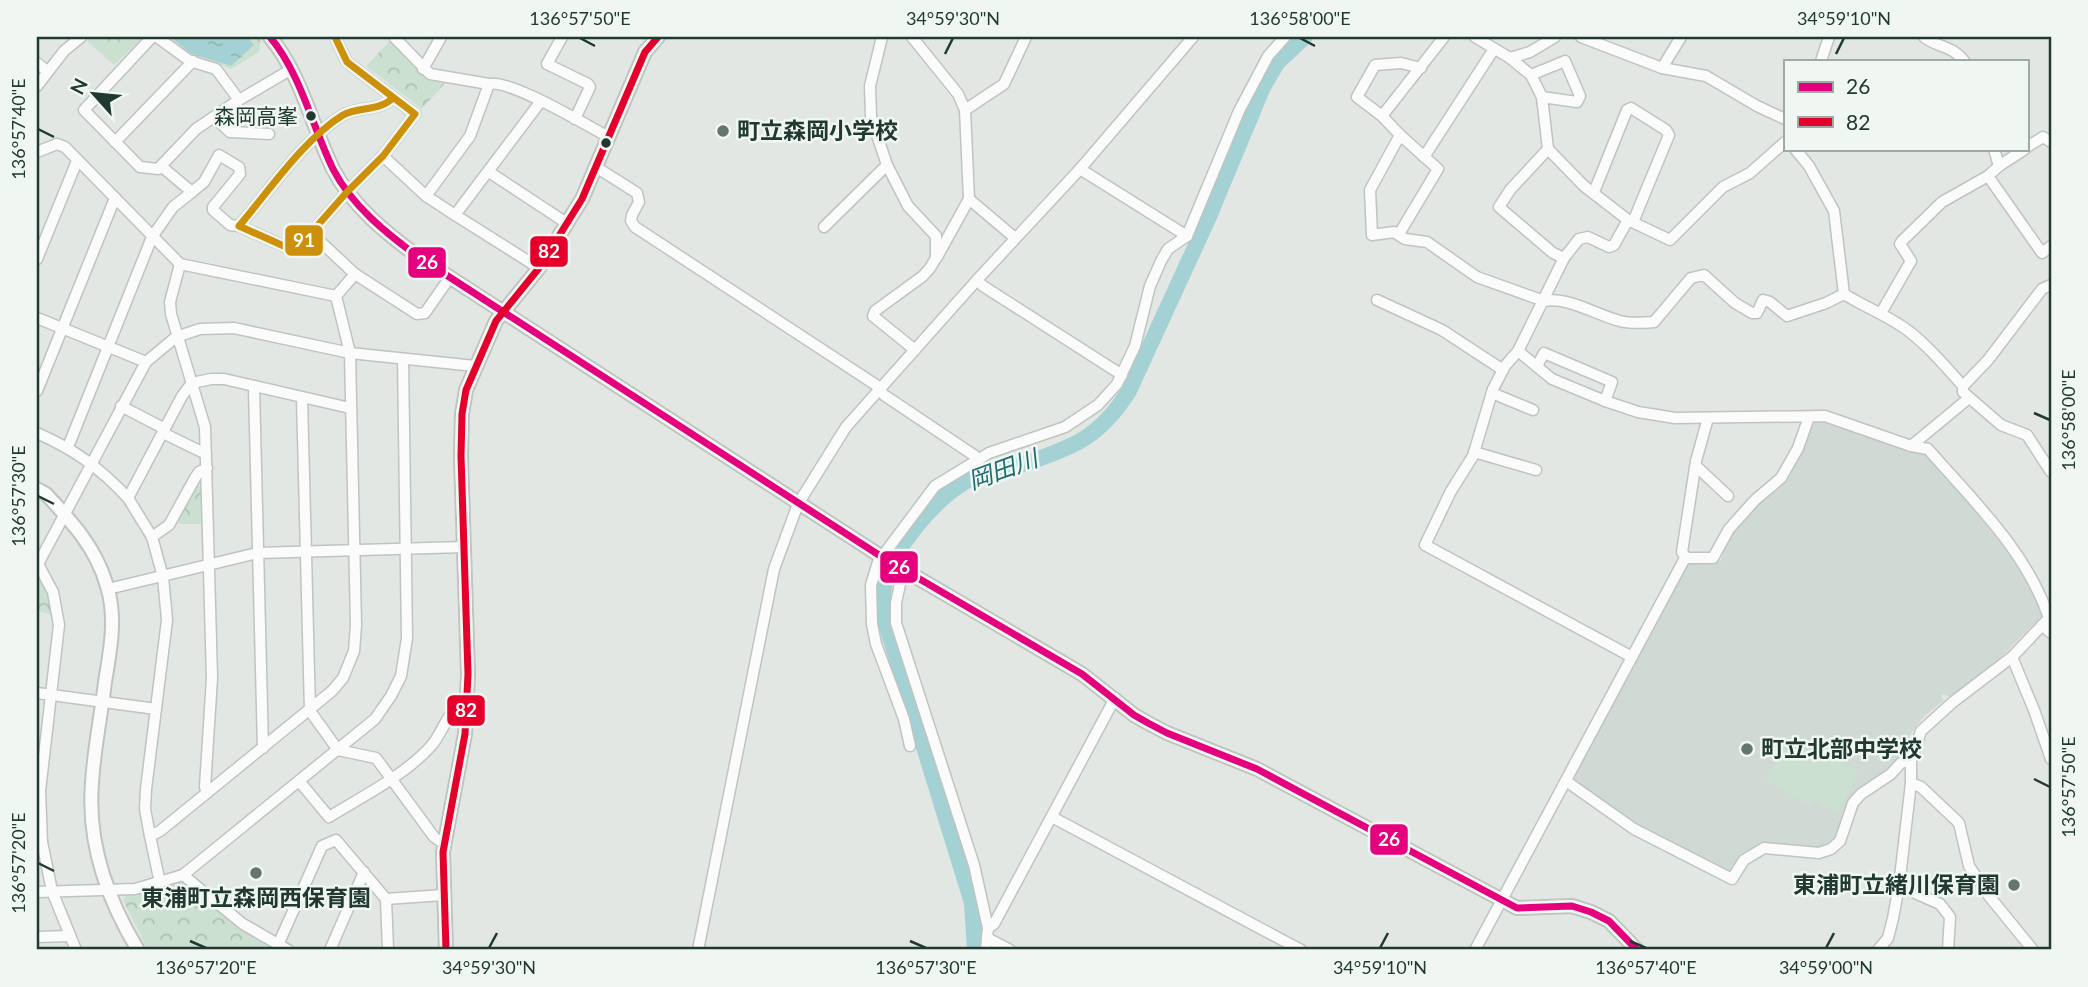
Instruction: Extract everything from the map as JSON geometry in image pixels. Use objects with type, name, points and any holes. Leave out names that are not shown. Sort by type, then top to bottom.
[{"type":"street","points":[[37,86],[64,51],[81,37]]},
{"type":"street","points":[[239,100],[216,69],[193,61],[154,37],[86,104],[84,110],[140,167],[158,169],[196,129],[290,70]]},
{"type":"street","points":[[270,37],[290,70],[334,170],[347,192],[392,238],[450,277],[903,570],[1082,674],[1134,715],[1167,733],[1257,769],[1517,908],[1572,906],[1591,912],[1609,921],[1637,950]]},
{"type":"street","points":[[68,447],[152,237],[173,207],[204,182],[219,155],[239,167],[240,174],[213,207],[213,211],[230,225],[239,226],[295,251],[383,156],[415,114],[348,61],[335,37]]},
{"type":"street","points":[[394,37],[430,74],[489,84],[497,82],[541,101],[607,136]]},
{"type":"street","points":[[423,69],[441,37]]},
{"type":"street","points":[[562,37],[547,64],[588,83],[590,87],[575,118]]},
{"type":"street","points":[[446,950],[444,844],[465,734],[462,414],[466,390],[502,311],[539,268],[582,199],[645,52],[656,37]]},
{"type":"street","points":[[882,37],[869,97],[875,130],[887,165],[914,215],[936,236],[936,258]]},
{"type":"street","points":[[912,37],[958,94],[965,110],[969,199],[923,276],[874,314],[876,320],[915,349]]},
{"type":"street","points":[[965,110],[1004,84],[1026,37]]},
{"type":"street","points":[[698,950],[774,569],[798,504],[837,439],[977,280],[1080,169],[1193,37]]},
{"type":"street","points":[[910,746],[904,719],[883,666],[872,624],[871,585],[874,570],[935,486],[1001,448],[1055,432],[1079,420],[1109,394],[1122,375],[1138,340],[1150,286],[1161,261],[1168,249],[1187,236],[1239,111],[1268,56],[1285,37]]},
{"type":"street","points":[[1382,116],[1444,37]]},
{"type":"street","points":[[1475,37],[1510,58],[1531,75],[1542,97],[1548,149],[1584,186],[1631,221],[1670,240],[1723,187],[1750,173],[1784,143]]},
{"type":"street","points":[[1510,58],[1530,52],[1555,37]]},
{"type":"street","points":[[1581,37],[1662,68],[1706,76],[1784,119]]},
{"type":"street","points":[[1662,68],[1681,37]]},
{"type":"street","points":[[1821,60],[1829,37]]},
{"type":"street","points":[[1924,37],[1930,42],[1956,51],[1963,60]]},
{"type":"street","points":[[1424,157],[1494,49]]},
{"type":"street","points":[[115,142],[193,61]]},
{"type":"street","points":[[1531,75],[1564,61],[1580,96],[1577,102],[1542,97]]},
{"type":"street","points":[[37,63],[47,71]]},
{"type":"street","points":[[1399,234],[1438,169],[1382,116],[1357,97],[1375,65],[1401,63],[1421,68]]},
{"type":"street","points":[[426,196],[470,136],[489,84]]},
{"type":"street","points":[[239,226],[317,133],[344,114],[381,107],[393,98]]},
{"type":"street","points":[[455,215],[541,101]]},
{"type":"street","points":[[1594,192],[1627,110],[1631,108],[1666,130],[1669,135],[1631,221],[1614,245],[1609,247],[1588,237],[1578,239],[1564,258],[1518,351],[1503,370],[1492,393],[1474,452],[1451,491],[1425,545],[1632,657]]},
{"type":"street","points":[[214,117],[230,132],[269,134]]},
{"type":"street","points":[[1400,135],[1370,190],[1372,234],[1394,232],[1405,239],[1427,242],[1477,277],[1544,301],[1551,300],[1584,308],[1622,322],[1642,323],[1654,322],[1691,278],[1698,275],[1704,275],[1735,303],[1752,313],[1757,313],[1763,300],[1770,302],[1787,317],[1844,294]]},
{"type":"street","points":[[2028,147],[2043,137],[2051,142]]},
{"type":"street","points":[[37,152],[60,144],[180,264],[336,296]]},
{"type":"street","points":[[1548,149],[1499,206],[1553,253],[1564,258]]},
{"type":"street","points":[[1796,150],[1809,166],[1834,211],[1844,294]]},
{"type":"street","points":[[1994,150],[1999,166]]},
{"type":"street","points":[[1881,313],[1911,261],[1900,244],[1902,241],[1942,202],[1988,176],[2023,150]]},
{"type":"street","points":[[383,156],[426,196],[539,268]]},
{"type":"street","points":[[37,259],[77,160]]},
{"type":"street","points":[[824,227],[887,165]]},
{"type":"street","points":[[161,166],[192,192]]},
{"type":"street","points":[[596,167],[637,193],[639,202],[631,221],[635,227],[876,385],[880,391],[978,460]]},
{"type":"street","points":[[1080,169],[1187,236]]},
{"type":"street","points":[[489,172],[568,224]]},
{"type":"street","points":[[1988,176],[2042,253],[2051,246]]},
{"type":"street","points":[[37,391],[115,198]]},
{"type":"street","points":[[969,199],[1016,238]]},
{"type":"street","points":[[311,233],[355,274],[417,314],[425,313],[450,277]]},
{"type":"street","points":[[180,264],[170,302],[176,337],[205,427],[212,678],[205,787],[207,793]]},
{"type":"street","points":[[336,296],[355,274]]},
{"type":"street","points":[[977,280],[1122,375]]},
{"type":"street","points":[[1962,386],[1989,360],[2042,289],[2051,285]]},
{"type":"street","points":[[1844,294],[1881,313],[1922,341],[1962,386],[1963,392],[1969,398],[2001,425],[2027,435],[2051,472]]},
{"type":"street","points":[[150,836],[160,831],[310,711],[343,678],[354,651],[356,625],[350,353],[336,296]]},
{"type":"street","points":[[1377,300],[1442,330],[1503,370]]},
{"type":"street","points":[[37,318],[146,362]]},
{"type":"street","points":[[76,950],[52,891],[40,842],[40,791],[59,625],[53,592],[37,564],[146,362],[176,337],[200,329],[234,328],[350,353],[475,366]]},
{"type":"street","points":[[1518,351],[1552,379],[1637,412],[1675,418],[1825,416],[1911,446],[1928,449],[1998,526],[2040,590],[2051,633]]},
{"type":"street","points":[[1536,366],[1545,353],[1612,382],[1605,401]]},
{"type":"street","points":[[37,892],[135,889],[183,874],[375,719],[391,696],[401,676],[407,638],[403,359]]},
{"type":"street","points":[[128,498],[192,383],[211,379],[224,380],[350,408]]},
{"type":"street","points":[[254,388],[263,748]]},
{"type":"street","points":[[1492,393],[1533,410]]},
{"type":"street","points":[[302,398],[310,711],[338,750],[376,758],[434,837],[444,844]]},
{"type":"street","points":[[1911,446],[1969,398]]},
{"type":"street","points":[[121,406],[206,454]]},
{"type":"street","points":[[1475,950],[1685,558],[1713,558],[1717,554],[1729,529],[1755,500],[1781,478],[1798,448],[1809,417]]},
{"type":"street","points":[[1685,556],[1682,552],[1696,466],[1708,418]]},
{"type":"street","points":[[37,433],[68,447],[91,463],[128,498],[152,537],[163,577],[167,620],[145,809],[160,883]]},
{"type":"street","points":[[1474,452],[1536,470]]},
{"type":"street","points":[[1696,466],[1728,496]]},
{"type":"street","points":[[152,537],[169,525],[199,472],[207,468]]},
{"type":"street","points":[[37,489],[46,494],[88,541],[108,589],[112,630],[91,784],[92,820],[98,858],[108,891],[122,925],[138,950]]},
{"type":"street","points":[[108,589],[257,553],[464,547]]},
{"type":"street","points":[[903,570],[896,603],[896,623],[984,900],[988,933],[986,950]]},
{"type":"street","points":[[1878,950],[1888,938],[1899,886],[1911,783],[1911,760],[1921,732],[1932,720],[2012,657],[2048,620]]},
{"type":"street","points":[[2012,657],[2051,759]]},
{"type":"street","points":[[37,692],[156,709]]},
{"type":"street","points":[[988,933],[1115,698]]},
{"type":"street","points":[[299,781],[329,817],[391,778],[432,746],[454,708],[458,703],[466,701]]},
{"type":"street","points":[[1566,781],[1634,829],[1732,879],[1744,860],[1764,848],[1819,853],[1831,849],[1840,841],[1853,803],[1861,794],[1891,774],[1901,763],[1911,760]]},
{"type":"street","points":[[1911,783],[1921,787],[1959,823],[1969,866],[1989,896],[2033,950]]},
{"type":"street","points":[[1052,817],[1301,950]]},
{"type":"street","points":[[183,874],[243,924],[283,947],[322,846],[336,840],[386,899],[388,950]]},
{"type":"street","points":[[330,950],[363,873]]},
{"type":"street","points":[[1899,886],[1940,904],[1950,917],[1948,950]]},
{"type":"street","points":[[386,899],[443,895]]},
{"type":"street","points":[[988,933],[1010,950]]},
{"type":"street","points":[[37,937],[70,936]]},
{"type":"shaded area","points":[[1822,419],[1926,453],[2021,567],[2043,615],[2004,654],[1953,697],[1941,694],[1943,701],[1924,716],[1895,764],[1852,799],[1837,838],[1821,847],[1755,848],[1740,857],[1730,873],[1634,825],[1573,778],[1688,565],[1692,562],[1713,565],[1721,560],[1731,530],[1768,493],[1781,484],[1792,469],[1814,422]]},
{"type":"green space","points":[[91,37],[144,37],[114,65],[87,41]]},
{"type":"green space","points":[[167,37],[261,39],[259,52],[231,69],[187,53]]},
{"type":"green space","points":[[391,40],[425,77],[446,82],[422,109],[366,66]]},
{"type":"green space","points":[[199,486],[203,489],[205,520],[202,524],[179,524],[184,502]]},
{"type":"green space","points":[[37,578],[41,579],[49,592],[53,615],[37,611]]},
{"type":"green space","points":[[1790,735],[1859,772],[1837,813],[1814,798],[1811,806],[1766,780]]},
{"type":"green space","points":[[184,880],[242,929],[277,950],[148,950],[123,900],[127,895],[148,893]]},
{"type":"water","points":[[171,37],[247,37],[254,45],[231,66],[190,53]]},
{"type":"waterway","name":"岡田川","points":[[975,950],[972,903],[886,624],[883,595],[889,572],[916,527],[954,489],[966,481],[1073,445],[1098,428],[1115,411],[1129,391],[1208,219],[1263,87],[1277,63],[1305,37]]},
{"type":"transit line","name":"26","points":[[270,37],[290,67],[341,182],[371,218],[420,258],[882,557],[1082,674],[1148,723],[1257,769],[1517,908],[1572,906],[1591,912],[1609,921],[1637,950]]},
{"type":"transit line","name":"91","points":[[335,37],[347,62],[415,114],[383,156],[295,251],[239,226],[301,151],[329,125],[349,112],[381,105],[393,98]]},
{"type":"transit line","name":"82","points":[[446,950],[443,852],[465,734],[468,674],[461,456],[462,414],[466,390],[496,321],[539,268],[582,199],[645,52],[658,37]]},
{"type":"place","name":"森岡高峯","points":[[311,116]]},
{"type":"place","name":"町立森岡小学校","points":[[723,131]]},
{"type":"place","name":"町立北部中学校","points":[[1747,749]]},
{"type":"place","name":"東浦町立森岡西保育園","points":[[256,873]]},
{"type":"place","name":"東浦町立緒川保育園","points":[[2014,885]]}]
